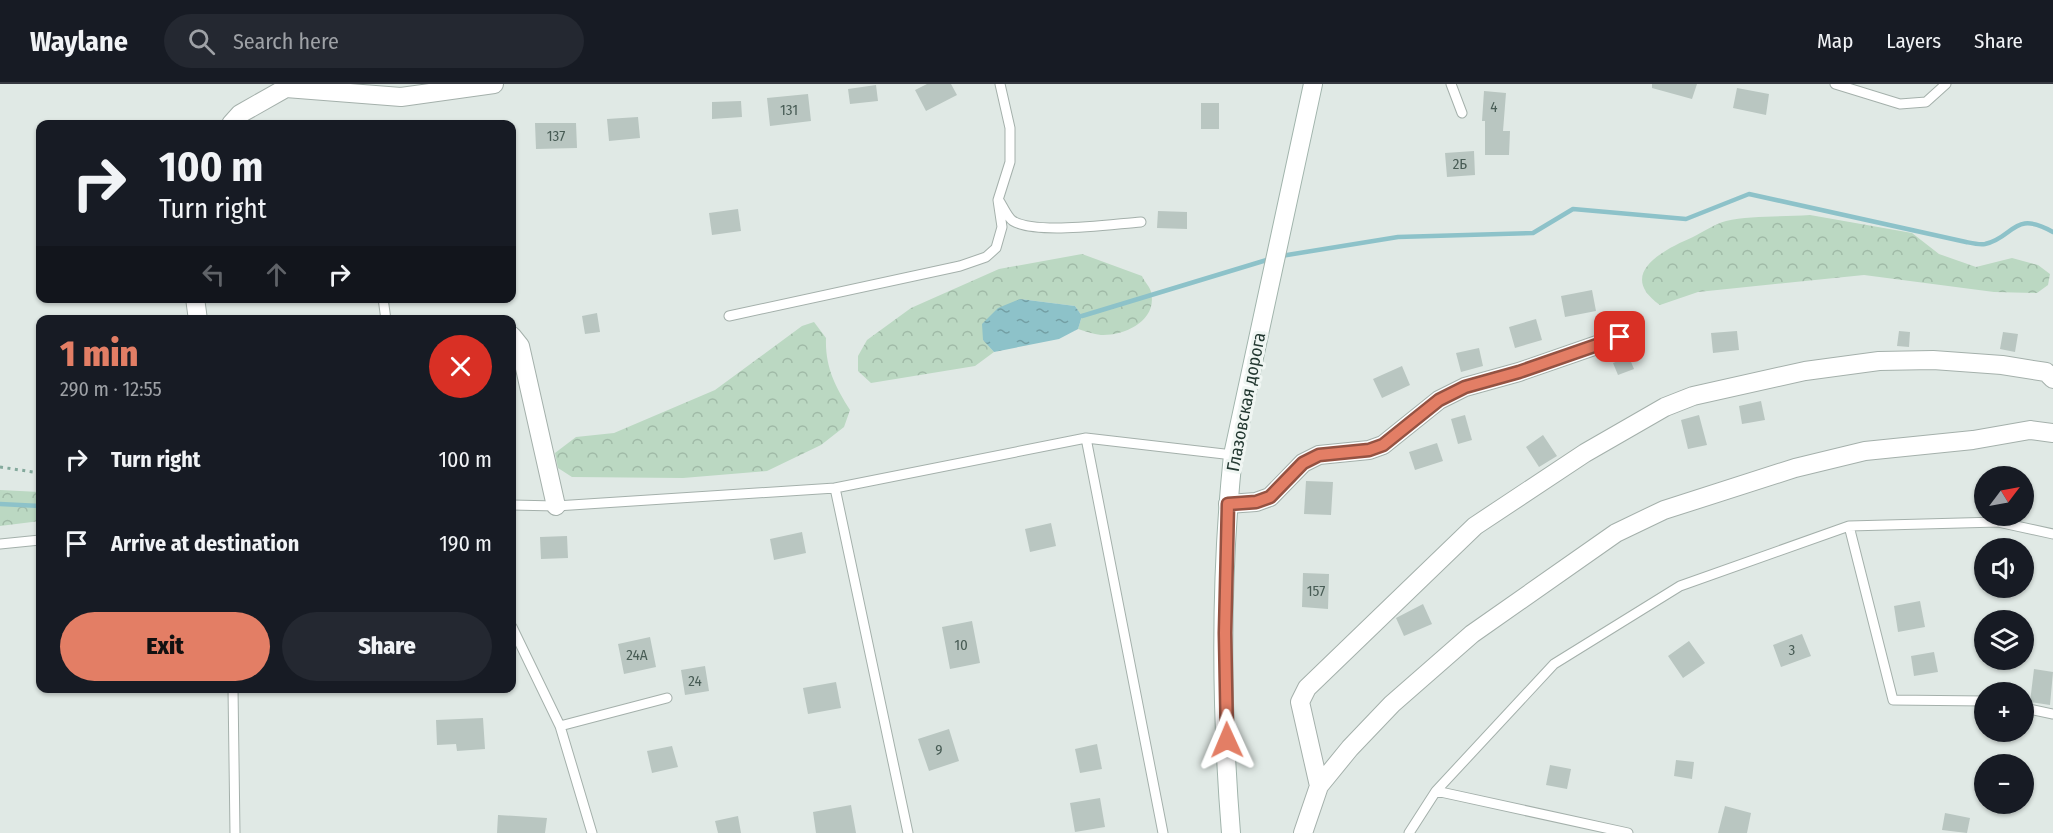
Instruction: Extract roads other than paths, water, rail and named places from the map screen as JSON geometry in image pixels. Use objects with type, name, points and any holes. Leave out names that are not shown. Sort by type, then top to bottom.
[{"type":"street","points":[[235,120],[240,114],[287,86],[401,97],[491,84]]},
{"type":"street","name":"Глазовская дорога","points":[[1231,833],[1227,783],[1225,633],[1228,504],[1233,455],[1313,84]]},
{"type":"street","points":[[1228,504],[1256,502],[1270,497],[1303,463],[1319,455],[1369,450],[1383,445],[1439,400],[1465,387],[1519,372],[1620,337]]},
{"type":"street","points":[[516,341],[520,346],[556,506]]},
{"type":"street","points":[[1319,786],[1300,702],[1307,688],[1475,526],[1586,453],[1665,407],[1693,396],[1805,371],[1879,361],[1934,360],[2002,365],[2046,372],[2053,379]]},
{"type":"street","points":[[1303,833],[1319,786],[1350,748],[1392,704],[1472,634],[1616,533],[1664,510],[1795,468],[1865,451],[1973,440],[2030,430],[2053,433]]},
{"type":"lane","points":[[729,316],[960,266],[986,257],[996,248],[1002,227],[998,200],[1010,162],[1010,128],[1000,84]]},
{"type":"lane","points":[[1451,84],[1462,113]]},
{"type":"lane","points":[[1835,84],[1900,104],[1926,102],[1946,84]]},
{"type":"lane","points":[[998,200],[1012,220],[1046,228],[1141,222]]},
{"type":"lane","points":[[516,506],[556,506],[835,488],[1086,438],[1233,455]]},
{"type":"lane","points":[[1086,438],[1163,833]]},
{"type":"lane","points":[[835,488],[908,833]]},
{"type":"lane","points":[[1409,833],[1436,791],[1554,664],[1680,586],[1849,526],[1998,522],[2053,534]]},
{"type":"lane","points":[[1849,526],[1893,700],[1974,701]]},
{"type":"lane","points":[[0,544],[36,540]]},
{"type":"lane","points":[[516,635],[560,726],[592,833]]},
{"type":"lane","points":[[233,693],[235,833]]},
{"type":"lane","points":[[560,726],[667,698]]},
{"type":"lane","points":[[2034,710],[2053,714]]},
{"type":"lane","points":[[1436,791],[1628,833]]},
{"type":"water","points":[[1020,299],[1075,306],[1082,316],[1078,329],[1059,339],[994,352],[983,340],[982,324],[998,308]]},
{"type":"waterway","points":[[1281,256],[1398,237],[1533,233],[1573,209],[1686,219],[1749,194],[1978,244],[1995,241],[2022,224],[2030,223],[2053,232]]},
{"type":"waterway","points":[[1082,316],[1270,259]]},
{"type":"waterway","points":[[0,504],[36,506]]}]
